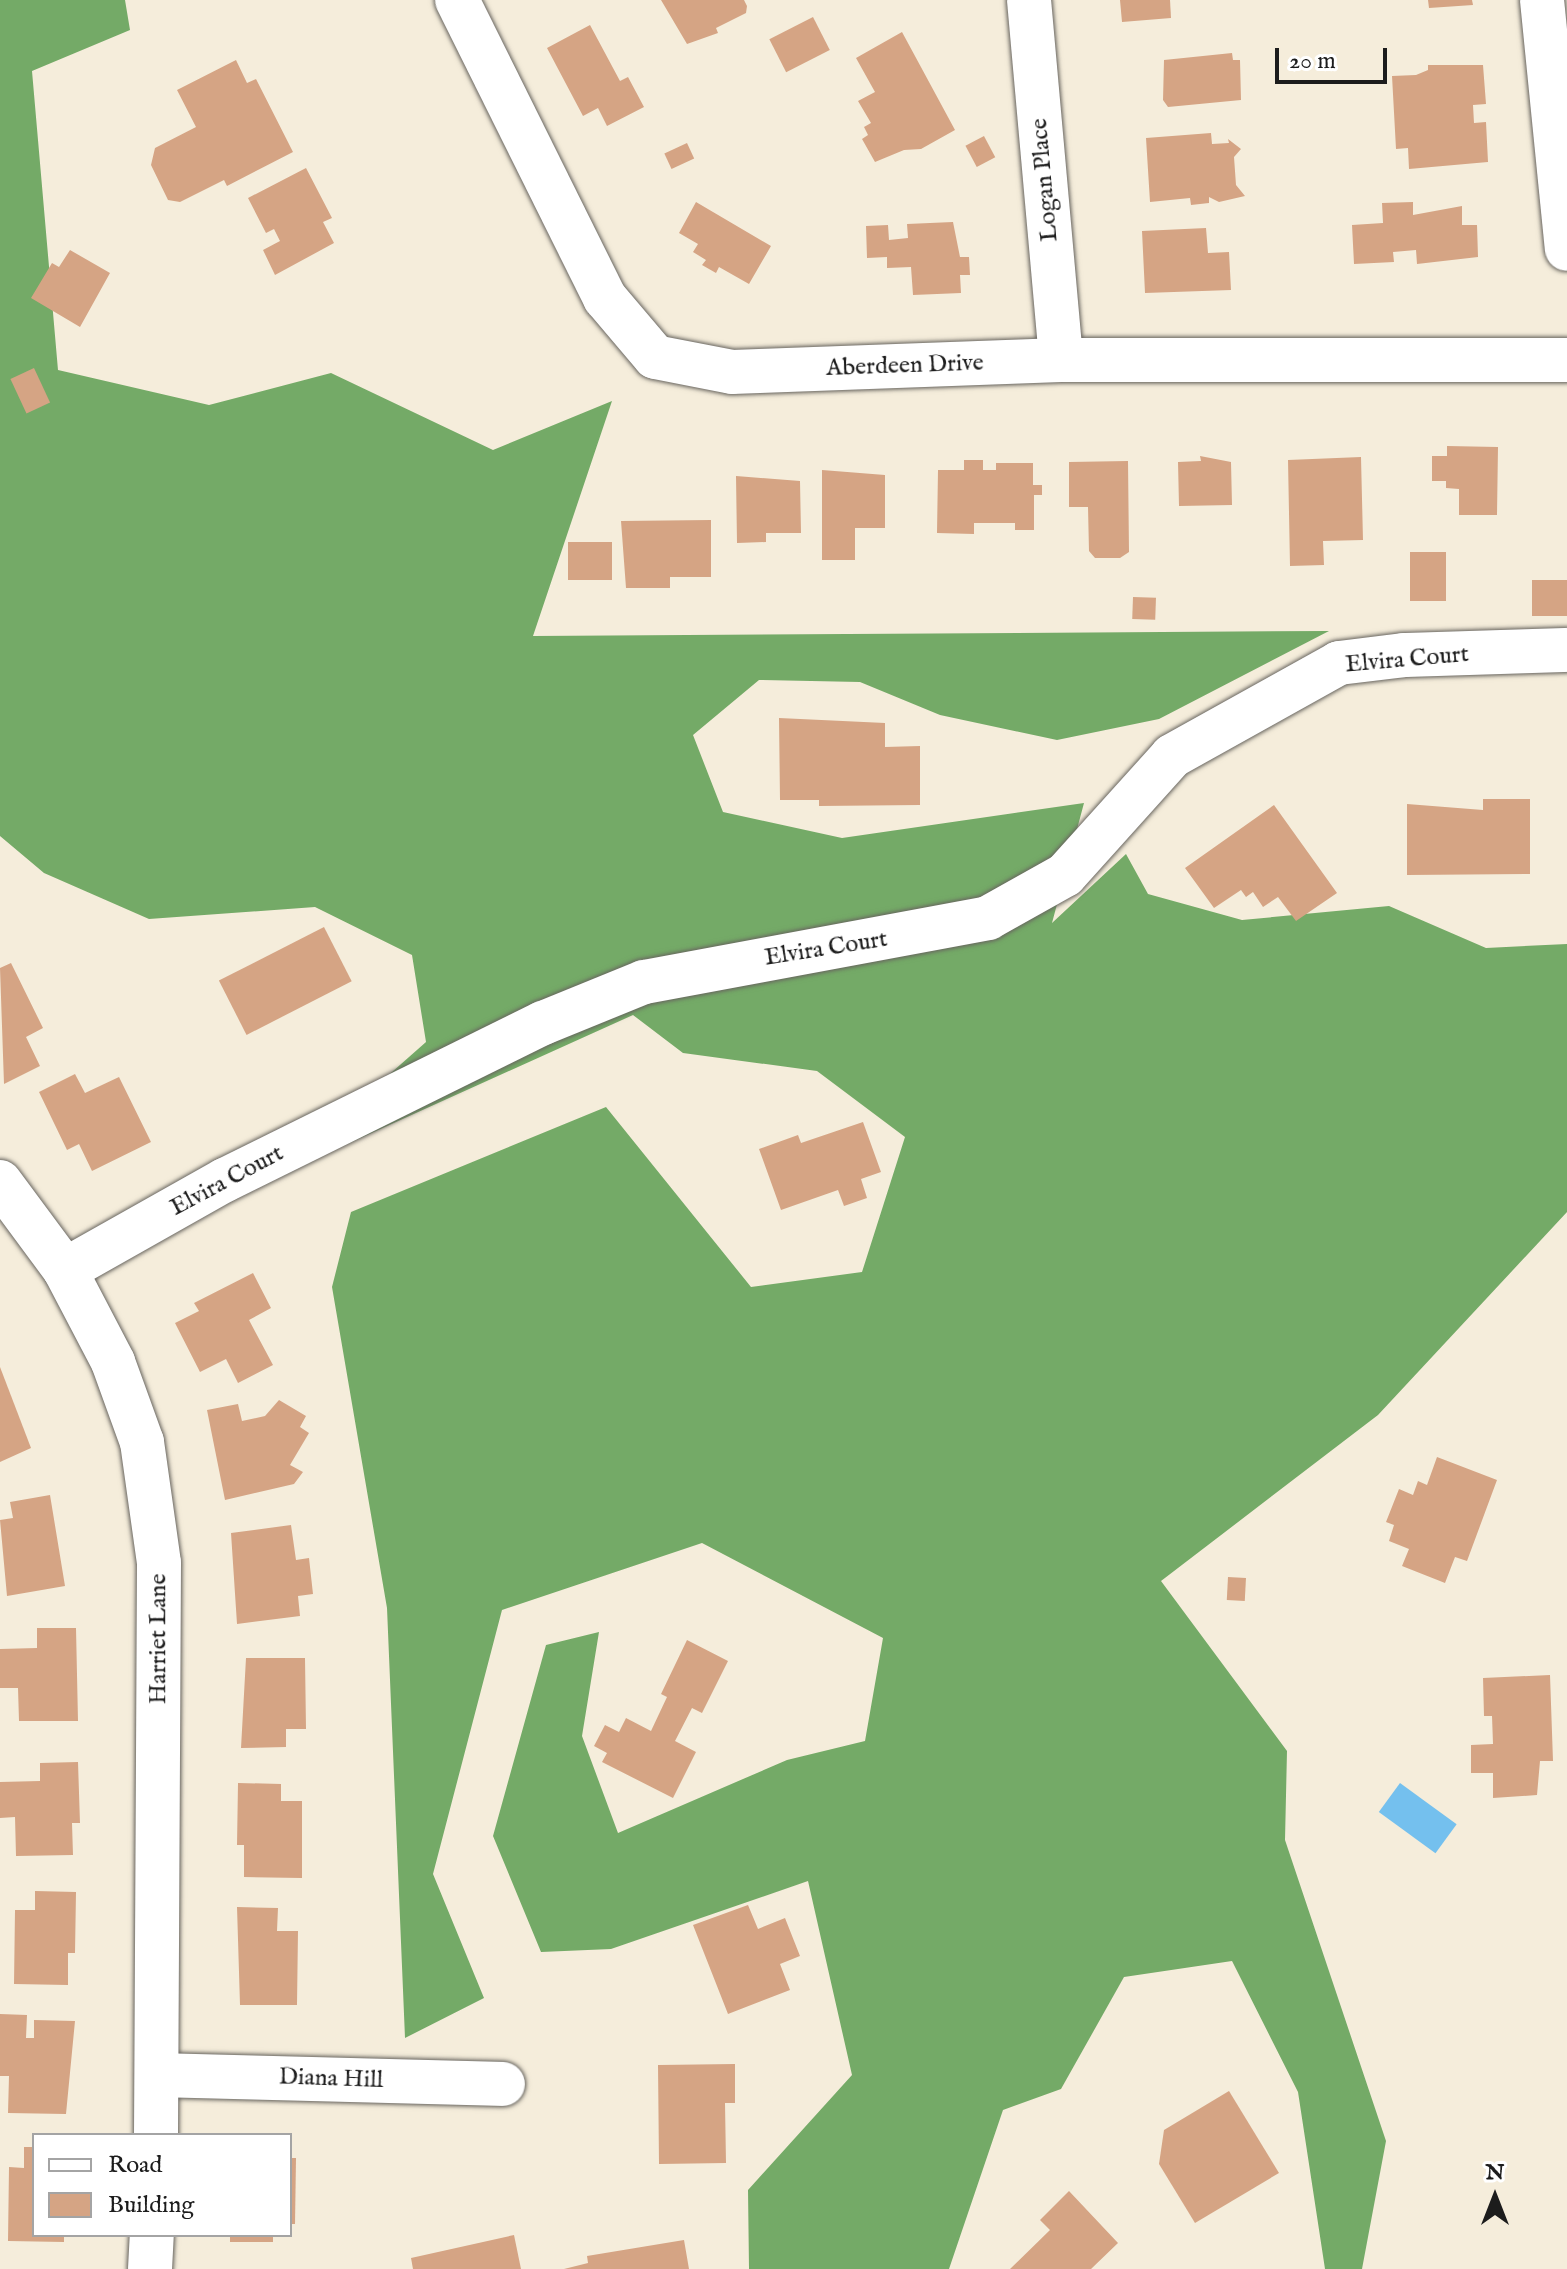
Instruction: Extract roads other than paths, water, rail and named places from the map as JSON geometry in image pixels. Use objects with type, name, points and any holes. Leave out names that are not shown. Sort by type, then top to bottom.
[{"type":"street","name":"Aberdeen Drive","points":[[457,0],[605,298],[655,357],[732,372],[1061,360],[1567,360]]},
{"type":"street","name":"Logan Place","points":[[1029,0],[1061,360]]},
{"type":"street","points":[[1542,0],[1567,249]]},
{"type":"street","name":"Elvira Court","points":[[65,1270],[225,1180],[543,1023],[644,982],[988,918],[1065,875],[1172,756],[1339,663],[1404,655],[1567,650]]},
{"type":"street","name":"Harriet Lane","points":[[0,1182],[65,1270],[113,1362],[142,1442],[159,1563],[159,2075],[156,2133]]},
{"type":"street","name":"Diana Hill","points":[[159,2075],[503,2084]]},
{"type":"street","points":[[150,2269],[152,2237]]},
{"type":"water","points":[[1400,1783],[1457,1824],[1435,1853],[1379,1812]]}]
